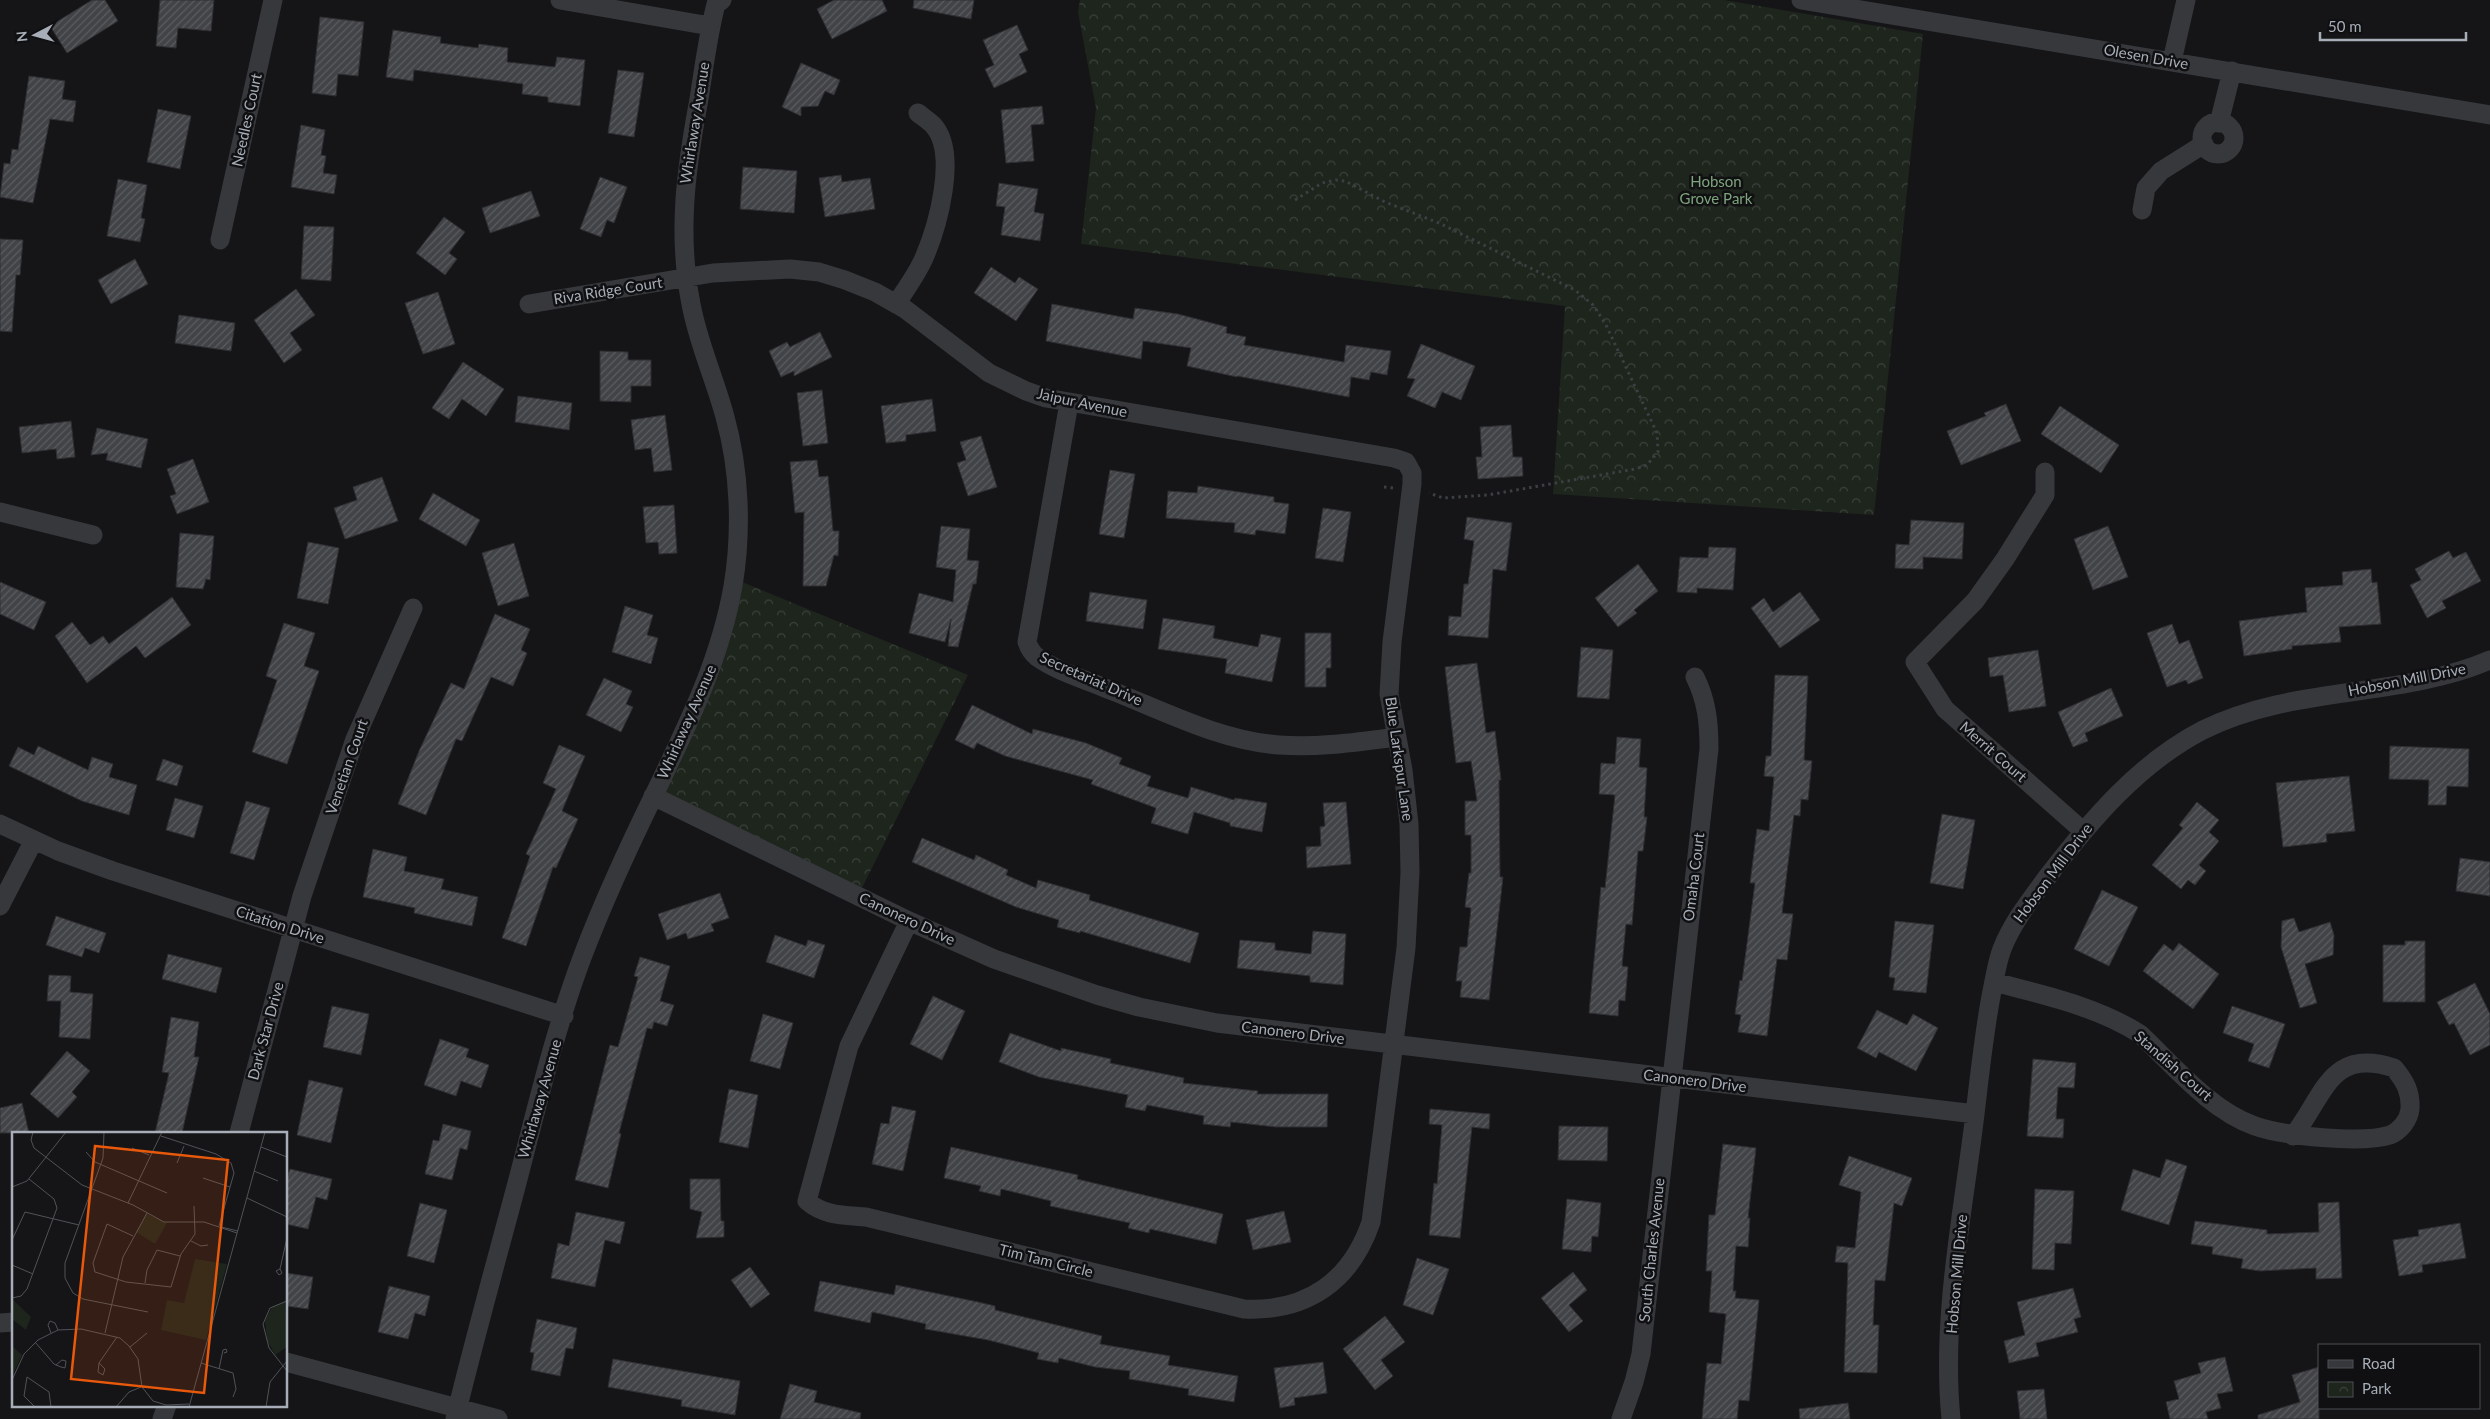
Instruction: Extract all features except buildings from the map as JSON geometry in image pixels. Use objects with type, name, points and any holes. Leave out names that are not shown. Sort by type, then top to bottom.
[{"type":"street","name":"Needles Court","points":[[220,240],[273,0]]},
{"type":"street","points":[[560,0],[710,26]]},
{"type":"street","name":"Olesen Drive","points":[[1801,0],[2490,115]]},
{"type":"street","points":[[2172,61],[2186,0]]},
{"type":"street","name":"Whirlaway Avenue","points":[[456,1414],[547,1069],[582,958],[603,906],[711,672],[728,609],[736,552],[738,518],[733,453],[725,416],[709,370],[694,316],[687,279],[685,254],[685,180],[710,26],[717,1]]},
{"type":"street","points":[[2219,123],[2232,71]]},
{"type":"street","points":[[896,304],[924,259],[934,232],[943,193],[946,166],[942,145],[934,126],[918,113]]},
{"type":"street","points":[[2219,123],[2230,127],[2234,134],[2234,141],[2231,148],[2225,153],[2217,154],[2210,152],[2204,144],[2204,132],[2209,126],[2219,123]]},
{"type":"street","points":[[2142,210],[2146,188],[2161,172],[2204,144]]},
{"type":"street","name":"Jaipur Avenue","points":[[687,279],[713,273],[790,269],[819,272],[846,280],[896,304],[990,373],[1026,392],[1069,403],[1394,458],[1406,462],[1412,473]]},
{"type":"street","name":"Riva Ridge Court","points":[[529,304],[687,279]]},
{"type":"street","name":"Secretariat Drive","points":[[1069,403],[1027,642],[1030,651],[1038,658],[1071,674],[1210,730],[1248,740],[1278,745],[1316,746],[1397,738]]},
{"type":"street","name":"Merrit Court","points":[[2045,472],[2045,495],[2005,559],[1975,601],[1915,662],[1945,710],[2083,831]]},
{"type":"street","name":"Blue Larkspur Lane","points":[[1394,1046],[1406,948],[1410,873],[1409,824],[1389,694],[1389,675],[1412,473]]},
{"type":"street","points":[[0,512],[93,535]]},
{"type":"street","name":"Venetian Court","points":[[293,930],[355,739],[413,608]]},
{"type":"street","name":"Hobson Mill Drive","points":[[1950,1419],[1949,1369],[1952,1305],[1985,1029],[2002,950],[2015,923],[2083,831],[2147,767],[2203,730],[2238,716],[2277,704],[2429,678],[2474,667],[2490,660]]},
{"type":"street","name":"Omaha Court","points":[[1671,1078],[1709,749],[1707,710],[1704,695],[1695,677]]},
{"type":"street","name":"Canonero Drive","points":[[653,796],[909,921],[1040,976],[1139,1007],[1217,1023],[1394,1046],[1975,1114]]},
{"type":"street","name":"Citation Drive","points":[[0,824],[34,840],[113,871],[564,1016]]},
{"type":"street","points":[[0,906],[34,840]]},
{"type":"street","name":"Tim Tam Circle","points":[[909,921],[849,1046],[839,1078],[807,1201],[816,1210],[825,1213],[866,1217],[1244,1309],[1258,1310],[1297,1303],[1332,1284],[1350,1265],[1364,1241],[1371,1222],[1377,1188],[1394,1046]]},
{"type":"street","name":"Dark Star Drive","points":[[239,1132],[293,930]]},
{"type":"street","name":"Standish Court","points":[[1994,982],[2108,1016],[2140,1034],[2210,1100],[2255,1126],[2293,1136],[2375,1137],[2390,1135],[2399,1130],[2409,1114],[2408,1090],[2394,1068],[2365,1062],[2349,1065],[2326,1083],[2308,1117],[2293,1136]]},
{"type":"street","name":"South Charles Avenue","points":[[1621,1419],[1634,1382],[1641,1354],[1671,1078]]},
{"type":"street","points":[[288,1363],[456,1414],[498,1419]]},
{"type":"street","points":[[162,1419],[167,1406]]},
{"type":"path","points":[[1295,200],[1322,183],[1336,180],[1344,181],[1575,290],[1594,306],[1616,344],[1630,380],[1657,433],[1658,452],[1647,465],[1577,481],[1488,495],[1443,498]]},
{"type":"green space","name":"Hobson Grove Park","points":[[1080,0],[1724,0],[1923,34],[1874,515],[1553,494],[1565,306],[1081,244],[1096,108],[1078,12]]},
{"type":"green space","points":[[737,580],[968,675],[860,892],[659,794]]}]
